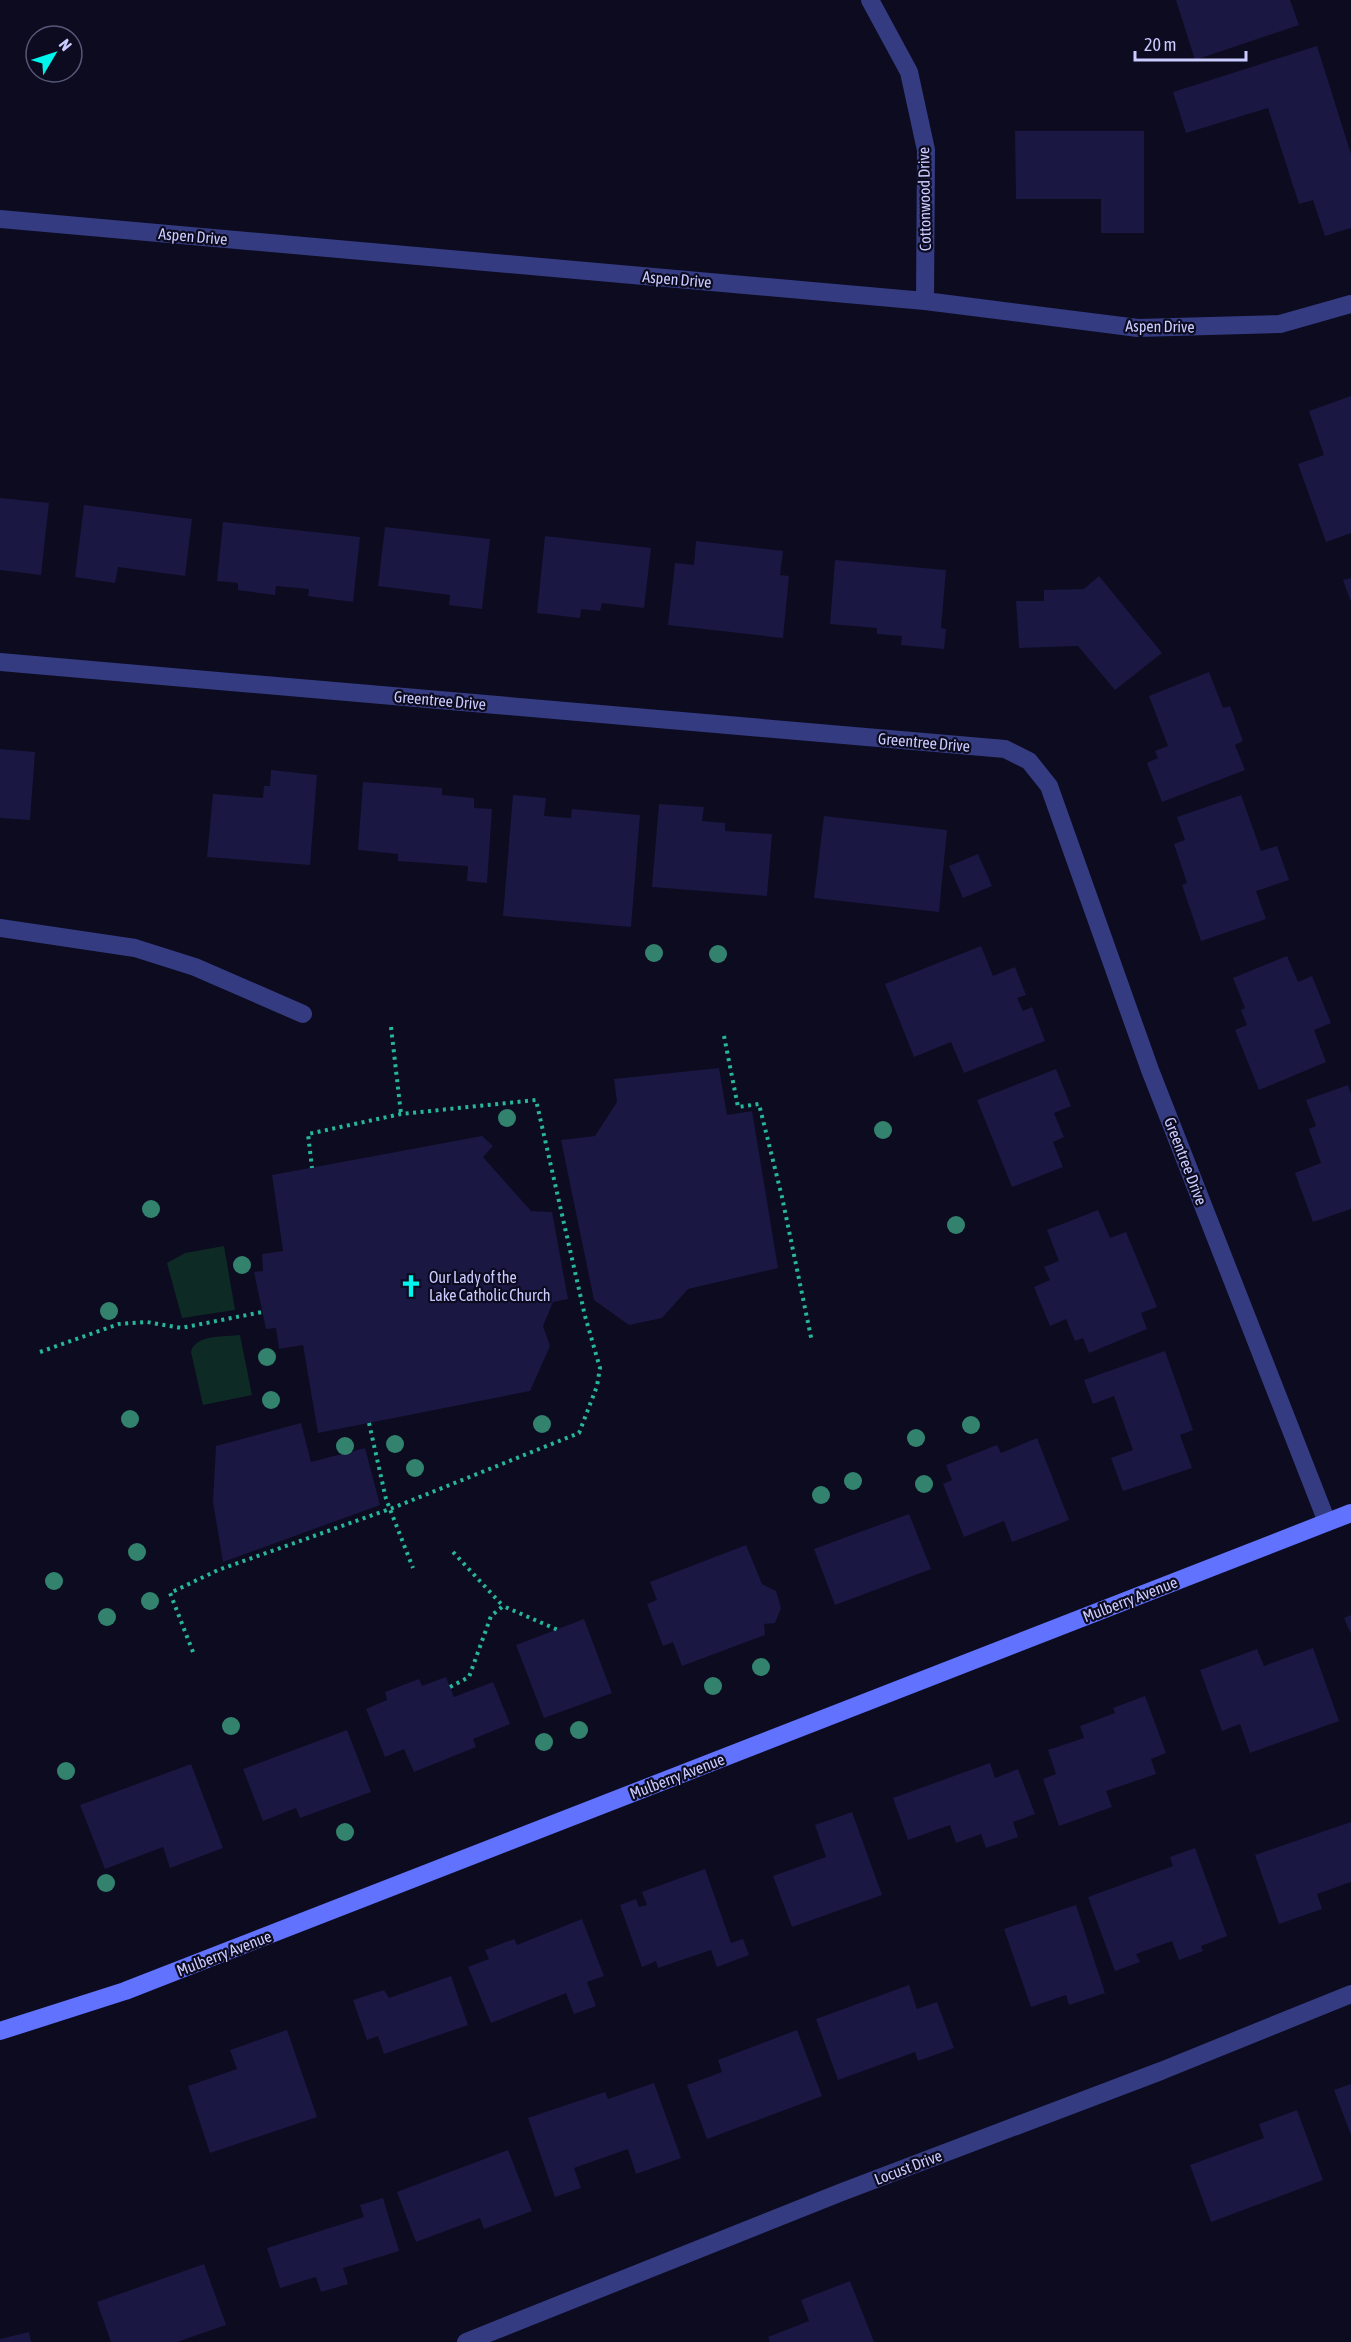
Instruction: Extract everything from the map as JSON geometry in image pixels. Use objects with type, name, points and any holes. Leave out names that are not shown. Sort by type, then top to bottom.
[{"type":"street","name":"Cottonwood Drive","points":[[870,0],[909,72],[926,150],[925,301]]},
{"type":"street","name":"Aspen Drive","points":[[0,219],[925,301],[1138,328],[1280,324],[1351,304]]},
{"type":"street","name":"Greentree Drive","points":[[0,662],[1005,749],[1029,761],[1049,786],[1150,1070],[1327,1522]]},
{"type":"street","points":[[0,928],[135,948],[195,966],[303,1014]]},
{"type":"street","name":"Mulberry Avenue","points":[[0,2031],[125,1991],[1351,1513]]},
{"type":"street","name":"Locust Drive","points":[[466,2342],[842,2192],[1161,2071],[1351,1994]]},
{"type":"path","points":[[391,1027],[401,1114]]},
{"type":"path","points":[[724,1036],[738,1107],[759,1104],[782,1197],[812,1342]]},
{"type":"path","points":[[193,1652],[170,1593],[218,1570],[390,1509],[579,1433],[597,1386],[600,1368],[585,1316],[536,1100],[401,1114],[308,1134],[312,1168]]},
{"type":"path","points":[[40,1352],[119,1324],[147,1322],[181,1328],[262,1312]]},
{"type":"path","points":[[369,1423],[390,1509],[413,1568]]},
{"type":"path","points":[[453,1552],[503,1606],[558,1630]]},
{"type":"path","points":[[450,1687],[469,1677],[491,1616],[503,1606]]},
{"type":"green space","points":[[224,1246],[235,1310],[182,1318],[167,1263],[185,1253]]},
{"type":"green space","points":[[240,1335],[252,1395],[203,1405],[191,1352],[194,1346],[204,1339]]},
{"type":"building","points":[[1176,0],[1290,0],[1299,25],[1195,60]]},
{"type":"building","points":[[1317,46],[1351,154],[1351,228],[1325,236],[1313,200],[1299,204],[1268,108],[1186,133],[1173,92]]},
{"type":"building","points":[[1015,131],[1144,131],[1144,233],[1101,233],[1101,199],[1016,199]]},
{"type":"building","points":[[1351,396],[1351,533],[1326,542],[1298,464],[1324,455],[1309,411]]},
{"type":"building","points":[[0,498],[49,503],[41,575],[0,570]]},
{"type":"building","points":[[84,505],[192,519],[185,576],[118,567],[115,583],[75,577]]},
{"type":"building","points":[[223,522],[360,537],[353,602],[308,596],[309,589],[276,586],[275,595],[238,590],[238,583],[217,581]]},
{"type":"building","points":[[385,527],[490,539],[482,609],[449,605],[450,595],[378,586]]},
{"type":"building","points":[[545,536],[651,548],[644,608],[602,603],[600,611],[581,609],[580,618],[537,613]]},
{"type":"building","points":[[696,541],[783,551],[780,575],[789,576],[783,638],[668,625],[675,563],[694,565]]},
{"type":"building","points":[[835,560],[946,570],[941,628],[946,629],[944,649],[901,645],[902,636],[877,634],[877,628],[830,624]]},
{"type":"building","points":[[1099,576],[1162,653],[1115,690],[1078,646],[1019,648],[1016,601],[1044,601],[1044,590],[1084,589]]},
{"type":"building","points":[[1351,578],[1351,602],[1343,580]]},
{"type":"building","points":[[1209,672],[1223,708],[1230,706],[1243,741],[1235,745],[1245,770],[1162,802],[1147,763],[1158,758],[1155,751],[1168,746],[1149,696]]},
{"type":"building","points":[[0,749],[35,752],[30,820],[0,818]]},
{"type":"building","points":[[271,770],[317,775],[310,865],[207,857],[213,794],[263,798],[264,786],[270,786]]},
{"type":"building","points":[[363,782],[442,788],[442,795],[474,798],[474,808],[492,809],[487,883],[467,881],[468,866],[398,861],[398,854],[358,850]]},
{"type":"building","points":[[513,795],[546,798],[544,816],[571,818],[572,809],[640,815],[631,927],[503,916]]},
{"type":"building","points":[[1241,795],[1261,851],[1277,846],[1289,880],[1256,891],[1266,919],[1201,941],[1182,885],[1187,883],[1174,844],[1185,840],[1177,817]]},
{"type":"building","points":[[659,804],[704,807],[702,821],[725,823],[725,831],[772,834],[767,896],[652,887]]},
{"type":"building","points":[[824,816],[947,830],[939,912],[814,898]]},
{"type":"building","points":[[978,854],[992,886],[963,898],[949,866]]},
{"type":"building","points":[[981,946],[993,976],[1015,967],[1026,995],[1017,998],[1023,1011],[1032,1007],[1045,1041],[964,1073],[951,1042],[914,1057],[885,984]]},
{"type":"building","points":[[1287,956],[1298,982],[1312,976],[1331,1023],[1314,1030],[1326,1062],[1259,1090],[1235,1030],[1247,1025],[1241,1010],[1245,1008],[1233,978]]},
{"type":"building","points":[[719,1068],[727,1115],[752,1111],[778,1268],[688,1289],[662,1318],[629,1325],[594,1300],[561,1140],[595,1136],[617,1102],[614,1079]]},
{"type":"building","points":[[1056,1069],[1071,1106],[1054,1113],[1064,1137],[1053,1142],[1063,1167],[1012,1187],[977,1100]]},
{"type":"building","points":[[1348,1085],[1351,1094],[1351,1209],[1313,1222],[1295,1173],[1321,1163],[1309,1129],[1316,1126],[1306,1100]]},
{"type":"building","name":"Our Lady of the Lake Catholic Church","points":[[482,1136],[493,1146],[483,1157],[531,1211],[552,1212],[568,1299],[553,1302],[543,1326],[550,1346],[530,1391],[318,1433],[303,1345],[279,1349],[276,1328],[266,1329],[254,1272],[263,1271],[262,1254],[283,1251],[272,1175]]},
{"type":"building","points":[[1098,1210],[1110,1238],[1126,1232],[1157,1307],[1141,1313],[1147,1329],[1089,1353],[1083,1338],[1075,1341],[1066,1319],[1050,1326],[1034,1287],[1050,1280],[1044,1267],[1059,1261],[1047,1230]]},
{"type":"building","points":[[1165,1351],[1193,1430],[1180,1435],[1192,1468],[1123,1491],[1111,1458],[1133,1450],[1114,1396],[1093,1404],[1084,1380]]},
{"type":"building","points":[[301,1423],[311,1462],[365,1448],[380,1505],[223,1562],[213,1502],[216,1446]]},
{"type":"building","points":[[1037,1438],[1069,1520],[1012,1542],[1004,1521],[964,1537],[943,1484],[952,1480],[946,1465],[997,1445],[1001,1453]]},
{"type":"building","points":[[909,1514],[931,1569],[835,1605],[814,1549]]},
{"type":"building","points":[[746,1545],[762,1584],[776,1591],[781,1608],[775,1623],[764,1624],[765,1635],[682,1666],[673,1642],[663,1646],[647,1604],[657,1600],[650,1582]]},
{"type":"building","points":[[1351,1615],[1351,1634],[1344,1618]]},
{"type":"building","points":[[584,1619],[612,1693],[544,1718],[516,1645]]},
{"type":"building","points":[[1313,1648],[1339,1721],[1250,1753],[1240,1724],[1222,1731],[1200,1670],[1257,1649],[1264,1666]]},
{"type":"building","points":[[446,1677],[454,1697],[493,1682],[510,1724],[473,1739],[476,1747],[414,1772],[404,1749],[385,1757],[366,1709],[387,1700],[385,1692],[419,1679],[422,1686]]},
{"type":"building","points":[[1145,1696],[1166,1753],[1151,1759],[1156,1774],[1106,1791],[1112,1807],[1059,1826],[1043,1779],[1056,1774],[1048,1750],[1084,1738],[1080,1726],[1115,1713],[1113,1708]]},
{"type":"building","points":[[347,1730],[371,1792],[300,1818],[296,1808],[263,1821],[243,1769]]},
{"type":"building","points":[[990,1763],[995,1778],[1018,1769],[1035,1814],[1013,1822],[1018,1837],[986,1848],[981,1834],[956,1843],[950,1825],[908,1840],[893,1798]]},
{"type":"building","points":[[191,1764],[223,1848],[170,1868],[163,1847],[105,1869],[80,1805]]},
{"type":"building","points":[[852,1812],[882,1895],[792,1927],[773,1876],[826,1857],[815,1825]]},
{"type":"building","points":[[1351,1822],[1351,1882],[1317,1894],[1322,1909],[1279,1924],[1255,1855]]},
{"type":"building","points":[[1195,1848],[1227,1936],[1201,1946],[1203,1951],[1179,1960],[1172,1941],[1136,1954],[1140,1962],[1115,1971],[1088,1897],[1173,1866],[1170,1857]]},
{"type":"building","points":[[705,1869],[731,1943],[743,1939],[749,1955],[717,1967],[711,1950],[658,1968],[656,1961],[642,1967],[620,1905],[636,1899],[639,1907],[647,1905],[642,1892]]},
{"type":"building","points":[[1076,1905],[1105,1993],[1069,2005],[1066,1995],[1031,2007],[1004,1929]]},
{"type":"building","points":[[582,1919],[604,1976],[587,1982],[596,2006],[574,2014],[566,1993],[491,2023],[468,1967],[489,1959],[485,1950],[514,1939],[517,1945]]},
{"type":"building","points":[[451,1976],[468,2025],[384,2054],[378,2036],[367,2040],[353,2000],[384,1990],[389,1998]]},
{"type":"building","points":[[909,1985],[917,2009],[937,2002],[954,2048],[918,2061],[915,2052],[838,2080],[816,2019]]},
{"type":"building","points":[[287,2030],[317,2117],[210,2153],[188,2086],[237,2069],[230,2050]]},
{"type":"building","points":[[797,2030],[822,2096],[707,2139],[687,2085],[722,2072],[718,2060]]},
{"type":"building","points":[[654,2083],[681,2158],[636,2174],[628,2149],[574,2168],[581,2188],[555,2197],[528,2118],[605,2092],[608,2099]]},
{"type":"building","points":[[1351,2084],[1351,2135],[1334,2090]]},
{"type":"building","points":[[1297,2110],[1323,2180],[1211,2222],[1190,2165],[1264,2138],[1259,2124]]},
{"type":"building","points":[[508,2150],[532,2211],[484,2229],[480,2218],[416,2242],[397,2192]]},
{"type":"building","points":[[383,2198],[399,2251],[343,2268],[348,2284],[321,2292],[316,2277],[280,2288],[267,2248],[364,2217],[360,2205]]},
{"type":"building","points":[[204,2264],[226,2325],[177,2342],[111,2342],[97,2302]]},
{"type":"building","points":[[850,2281],[874,2342],[770,2342],[768,2337],[809,2321],[801,2300]]},
{"type":"building","points":[[29,2332],[31,2342],[0,2342],[0,2339]]},
{"type":"place","name":"Our Lady of the Lake Catholic Church","points":[[411,1286]]}]
